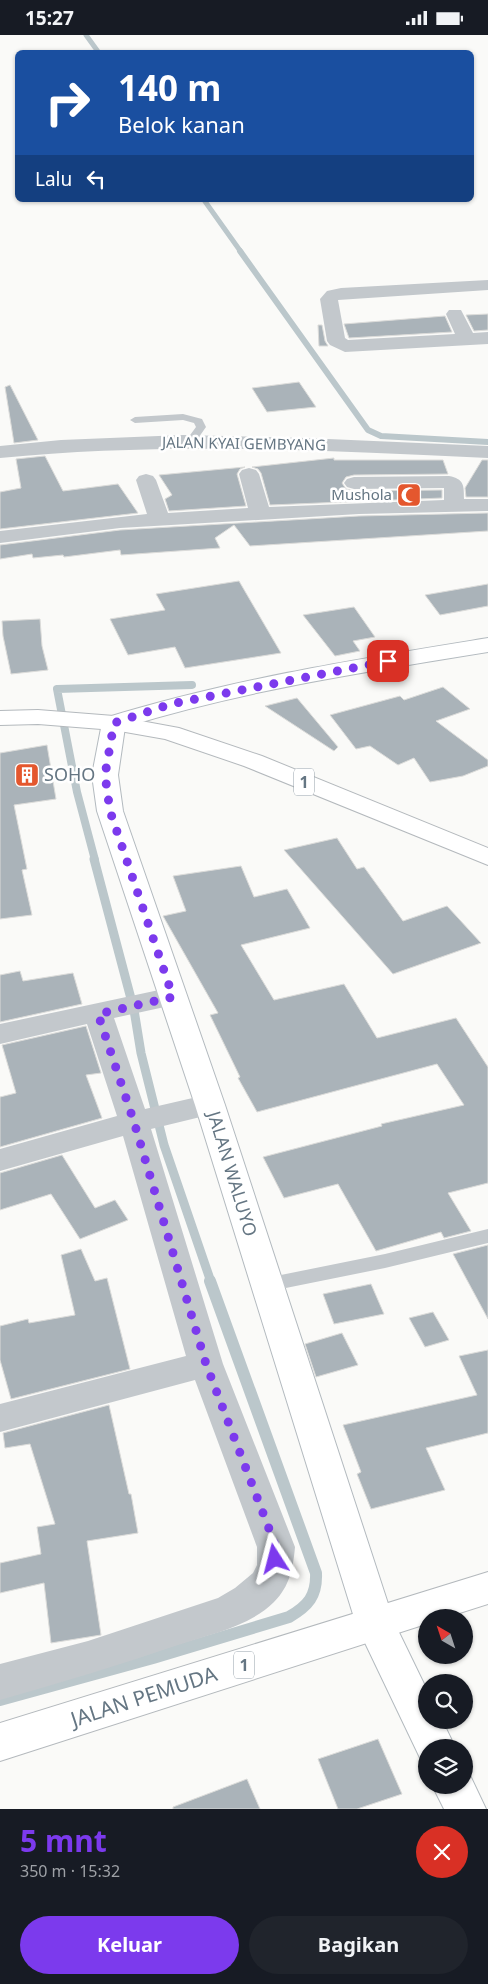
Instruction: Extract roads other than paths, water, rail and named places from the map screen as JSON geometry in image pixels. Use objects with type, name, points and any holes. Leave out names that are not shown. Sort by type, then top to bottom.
[{"type":"main road","points":[[102,722],[171,704],[288,679],[488,645]]},
{"type":"main road","name":"1","points":[[0,718],[38,717],[102,722],[170,733],[253,761],[488,857]]},
{"type":"main road","name":"JALAN WALUYO","points":[[102,722],[105,775],[110,811],[163,999],[200,1108],[266,1285],[375,1624],[431,1739]]},
{"type":"main road","name":"JALAN PEMUDA","points":[[0,1742],[488,1588]]},
{"type":"main road","points":[[458,1794],[465,1809]]},
{"type":"street","points":[[488,285],[341,293],[333,295],[329,299],[336,341],[345,346],[400,335],[466,339],[488,338]]},
{"type":"street","points":[[455,314],[466,339]]},
{"type":"street","name":"JALAN KYAI GEMBYANG","points":[[0,452],[40,447],[222,441],[488,451]]},
{"type":"street","points":[[342,458],[354,483],[359,508]]},
{"type":"street","points":[[249,474],[260,513]]},
{"type":"street","points":[[146,480],[160,520]]},
{"type":"street","points":[[354,483],[449,482],[454,485],[454,504]]},
{"type":"street","points":[[0,537],[120,522],[359,508],[454,504],[488,505]]},
{"type":"street","points":[[0,1034],[163,999]]},
{"type":"street","points":[[0,1682],[88,1658],[229,1611],[246,1602],[265,1585],[274,1571],[276,1547],[206,1364],[140,1121],[104,1012]]},
{"type":"street","points":[[0,1160],[140,1121],[200,1108]]},
{"type":"street","points":[[0,1418],[206,1364]]},
{"type":"lane","points":[[135,420],[183,417],[198,421],[201,427],[190,442]]},
{"type":"lane","points":[[266,1285],[385,1261],[488,1236]]},
{"type":"waterway","points":[[86,35],[97,50]]},
{"type":"waterway","points":[[205,202],[241,252]]},
{"type":"waterway","points":[[240,251],[368,430],[381,436],[488,442]]},
{"type":"waterway","points":[[95,860],[77,792],[57,689],[192,685]]},
{"type":"waterway","points":[[94,859],[134,1010],[141,1053],[164,1145],[211,1282]]},
{"type":"waterway","points":[[0,1700],[153,1658],[289,1617],[301,1609],[313,1594],[316,1573],[210,1281]]},
{"type":"place","name":"Mushola","points":[[409,495]]},
{"type":"place","name":"SOHO","points":[[27,775]]}]
